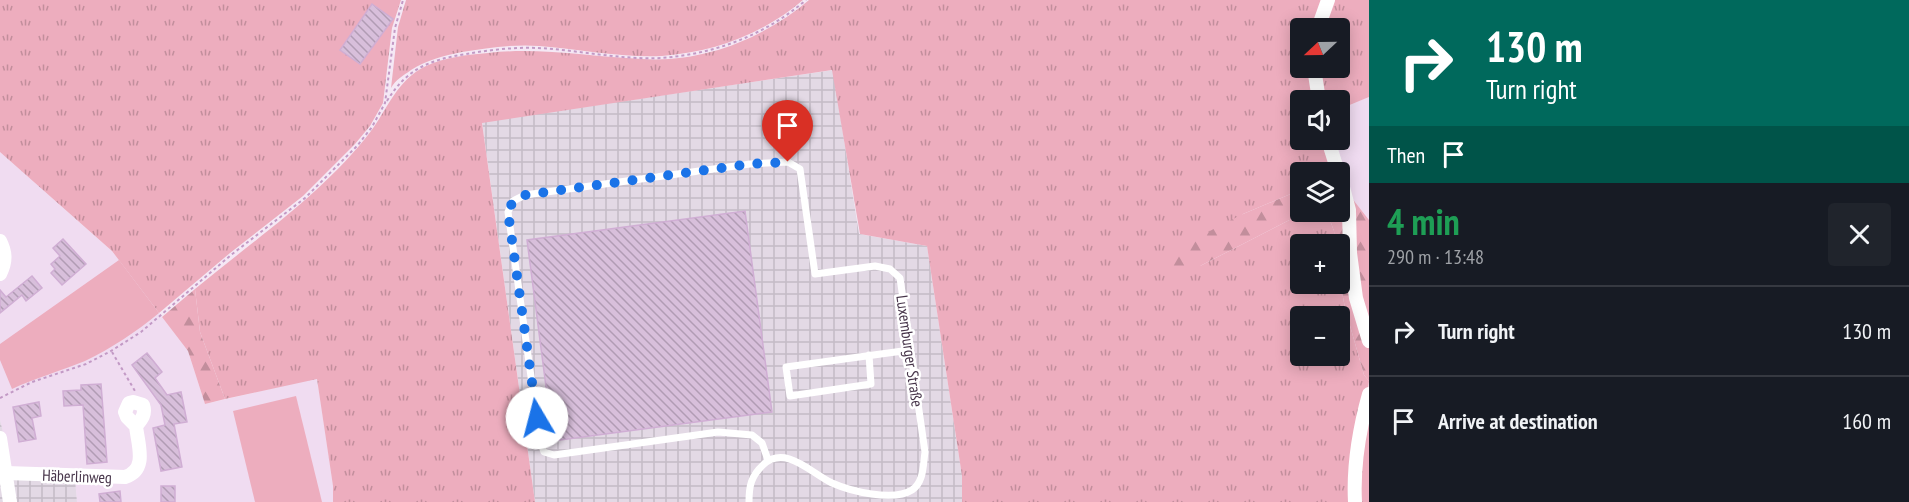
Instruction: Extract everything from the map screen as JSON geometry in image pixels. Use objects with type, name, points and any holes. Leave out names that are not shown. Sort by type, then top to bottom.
[{"type":"street","points":[[1322,18],[1328,0]]},
{"type":"street","points":[[1349,222],[1350,253],[1356,298],[1369,341]]},
{"type":"street","points":[[0,241],[5,256],[0,274]]},
{"type":"street","points":[[1355,502],[1354,478],[1360,424],[1369,394]]},
{"type":"street","name":"Häberlinweg","points":[[6,473],[125,477],[134,474],[139,468],[140,458],[136,426],[125,412],[129,403],[138,402]]},
{"type":"street","points":[[0,438],[10,502]]},
{"type":"lane","name":"Luxemburger Straße","points":[[788,162],[800,169],[815,274],[875,266],[890,268],[900,278],[910,350],[925,452],[922,477],[912,490],[904,493],[864,494],[831,483],[786,457],[768,460],[762,443],[752,435],[718,432],[554,455],[544,452],[540,441],[508,212],[513,201],[525,195],[750,164],[788,162]]},
{"type":"lane","points":[[869,356],[871,384],[790,396],[786,367],[910,350]]},
{"type":"lane","points":[[749,502],[749,486],[755,473],[768,460]]},
{"type":"path","points":[[385,103],[395,28],[403,0]]},
{"type":"path","points":[[0,398],[32,382],[86,364],[141,332],[231,255],[305,198],[357,146],[372,127],[397,85],[423,65],[444,58],[506,48],[538,48],[644,58],[678,56],[714,49],[743,40],[770,27],[806,0]]},
{"type":"path","points":[[111,351],[138,396],[138,402]]},
{"type":"shaded area","points":[[833,70],[859,234],[927,246],[962,476],[962,502],[535,502],[482,122]]},
{"type":"shaded area","points":[[1369,97],[1369,220],[1350,194],[1350,162],[1339,162],[1335,150],[1350,150],[1350,105]]},
{"type":"shaded area","points":[[0,152],[112,251],[188,351],[205,404],[317,378],[333,486],[333,502],[77,502],[75,479],[13,478],[0,420]]},
{"type":"shaded area","points":[[0,420],[14,478],[75,479],[77,502],[0,502]]},
{"type":"green space","points":[[0,0],[401,0],[392,28],[383,103],[370,126],[303,196],[159,313],[112,251],[0,152]]},
{"type":"green space","points":[[406,0],[803,0],[772,23],[755,32],[701,50],[682,54],[647,56],[616,55],[539,46],[491,48],[462,52],[429,61],[402,76],[391,88],[398,27]]},
{"type":"green space","points":[[809,0],[1324,0],[1318,18],[1290,18],[1290,78],[1313,78],[1314,90],[1290,90],[1290,150],[1328,150],[1332,162],[1290,162],[1290,194],[1243,214],[1200,266],[1290,220],[1290,222],[1331,222],[1334,234],[1290,234],[1290,294],[1342,294],[1345,306],[1290,306],[1290,366],[1350,366],[1350,326],[1364,375],[1369,381],[1352,502],[962,502],[962,476],[927,246],[860,234],[832,70],[482,123],[535,502],[333,502],[333,486],[317,379],[225,399],[200,332],[195,289],[288,215],[332,175],[371,131],[400,87],[416,72],[448,58],[507,51],[642,59],[687,57],[731,46],[772,26]]},
{"type":"green space","points":[[1333,0],[1369,0],[1369,97],[1350,105],[1350,90],[1321,90],[1320,78],[1350,78],[1350,18],[1325,18]]},
{"type":"green space","points":[[1290,194],[1290,220],[1200,266],[1171,269],[1167,253],[1243,214]]},
{"type":"green space","points":[[1350,195],[1369,220],[1369,381],[1364,375],[1350,326],[1350,306],[1345,306],[1342,294],[1350,294],[1350,234],[1334,234],[1331,222],[1350,222]]},
{"type":"green space","points":[[119,260],[159,313],[142,327],[95,356],[12,389],[0,360],[0,344]]},
{"type":"green space","points":[[195,289],[200,332],[225,399],[205,404],[188,351],[162,317]]},
{"type":"green space","points":[[296,396],[322,502],[255,502],[233,411]]},
{"type":"green space","points":[[1369,411],[1369,502],[1358,502],[1362,425]]},
{"type":"building","points":[[372,4],[393,19],[360,64],[340,50]]},
{"type":"building","points":[[745,211],[772,412],[553,441],[527,240]]},
{"type":"building","points":[[63,239],[86,264],[62,285],[51,273],[55,269],[51,264],[60,256],[53,248]]},
{"type":"building","points":[[32,276],[42,288],[26,301],[22,295],[0,313],[0,290],[6,297]]},
{"type":"building","points":[[147,353],[162,372],[155,378],[167,395],[181,392],[187,422],[174,424],[182,467],[161,471],[153,428],[165,425],[161,405],[132,365]]},
{"type":"building","points":[[101,384],[107,462],[87,464],[83,405],[64,406],[63,391],[81,390],[81,385]]},
{"type":"building","points":[[39,402],[41,416],[32,418],[36,439],[19,442],[13,407]]},
{"type":"building","points":[[161,486],[175,486],[175,502],[161,502]]},
{"type":"building","points":[[120,491],[121,502],[100,502],[99,494]]},
{"type":"route","points":[[537,418],[508,212],[513,201],[525,195],[750,164],[788,162]]}]
